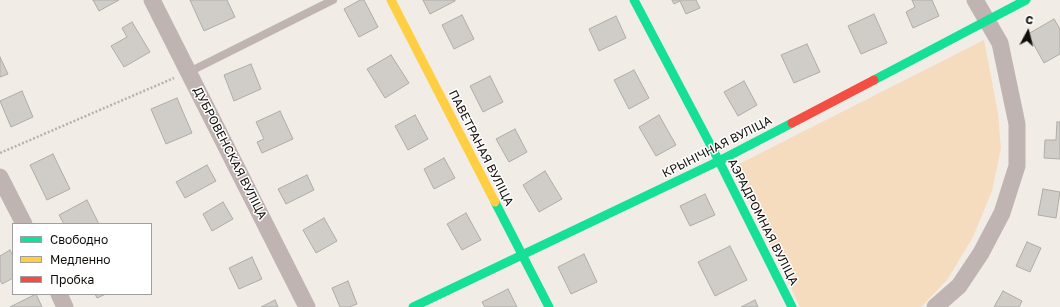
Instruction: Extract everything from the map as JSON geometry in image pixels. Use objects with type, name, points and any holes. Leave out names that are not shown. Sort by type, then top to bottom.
[{"type":"street","name":"ДУБРОВЕНСКАЯ ВУЛІЦА","points":[[152,0],[307,307]]},
{"type":"street","name":"ПАВЕТРАНАЯ ВУЛІЦА","points":[[391,0],[549,307]]},
{"type":"street","name":"АЭРАДРОМНАЯ ВУЛІЦА","points":[[634,0],[719,161],[792,307]]},
{"type":"street","points":[[936,307],[959,286],[981,253],[1002,212],[1017,166],[1017,124],[1000,43],[976,0]]},
{"type":"street","name":"КРЫНІЧНАЯ ВУЛІЦА","points":[[413,307],[719,161],[1026,0]]},
{"type":"street","points":[[0,177],[23,223]]},
{"type":"street","points":[[59,295],[65,307]]},
{"type":"lane","points":[[189,72],[333,0]]},
{"type":"path","points":[[0,153],[189,72]]},
{"type":"shaded area","points":[[984,40],[998,113],[1001,148],[992,191],[973,237],[947,280],[921,307],[800,307],[733,167]]},
{"type":"building","points":[[93,0],[119,0],[99,11]]},
{"type":"building","points":[[190,0],[227,0],[235,17],[204,31]]},
{"type":"building","points":[[360,0],[364,0],[378,27],[359,37],[344,9]]},
{"type":"building","points":[[423,0],[455,0],[455,1],[430,14]]},
{"type":"building","points":[[672,0],[696,0],[700,8],[686,14],[680,1],[674,4]]},
{"type":"building","points":[[912,0],[932,0],[939,16],[913,28],[906,12],[915,7]]},
{"type":"building","points":[[874,14],[887,43],[861,54],[848,26]]},
{"type":"building","points":[[462,15],[474,39],[454,49],[442,25]]},
{"type":"building","points":[[616,16],[626,38],[599,51],[589,29]]},
{"type":"building","points":[[1054,19],[1060,29],[1060,54],[1044,63],[1028,34]]},
{"type":"building","points":[[132,22],[150,52],[124,67],[111,46],[127,37],[122,28]]},
{"type":"building","points":[[807,44],[820,72],[794,83],[781,55]]},
{"type":"building","points":[[391,55],[409,83],[385,98],[367,69]]},
{"type":"building","points":[[0,57],[8,74],[0,77]]},
{"type":"building","points":[[251,64],[261,89],[234,101],[224,75]]},
{"type":"building","points":[[634,70],[649,98],[629,109],[614,80]]},
{"type":"building","points":[[490,76],[503,102],[483,112],[470,86]]},
{"type":"building","points":[[744,81],[757,105],[738,116],[724,92]]},
{"type":"building","points":[[22,91],[33,117],[11,127],[0,101]]},
{"type":"building","points":[[177,98],[192,133],[166,144],[151,109]]},
{"type":"building","points":[[280,111],[293,139],[262,153],[257,142],[264,139],[256,122]]},
{"type":"building","points":[[415,115],[428,139],[408,150],[395,126]]},
{"type":"building","points":[[659,115],[676,145],[656,156],[639,127]]},
{"type":"building","points":[[1057,122],[1060,122],[1060,159],[1044,158],[1045,140],[1056,140]]},
{"type":"building","points":[[515,129],[527,152],[509,162],[496,139]]},
{"type":"building","points":[[53,154],[70,189],[47,200],[30,165]]},
{"type":"building","points":[[444,158],[455,178],[434,189],[424,169]]},
{"type":"building","points":[[207,165],[216,181],[185,198],[176,182]]},
{"type":"building","points":[[545,171],[562,199],[539,212],[523,185]]},
{"type":"building","points":[[307,175],[314,190],[286,204],[278,189]]},
{"type":"building","points":[[1043,189],[1060,192],[1056,218],[1038,215]]},
{"type":"building","points":[[705,194],[715,215],[690,226],[680,206]]},
{"type":"building","points":[[87,200],[98,223],[63,223],[59,215]]},
{"type":"building","points":[[223,202],[233,219],[212,231],[203,214]]},
{"type":"building","points":[[466,213],[481,240],[462,250],[447,224]]},
{"type":"building","points":[[324,218],[337,241],[316,253],[303,230]]},
{"type":"building","points":[[1027,242],[1041,248],[1030,272],[1016,266]]},
{"type":"building","points":[[730,246],[747,280],[715,296],[698,262]]},
{"type":"building","points":[[10,250],[12,254],[12,279],[2,284],[0,280],[0,256]]},
{"type":"building","points":[[584,254],[597,282],[571,294],[558,267]]},
{"type":"building","points":[[252,257],[262,279],[239,289],[229,268]]},
{"type":"building","points":[[348,281],[357,304],[349,307],[340,307],[332,288]]},
{"type":"building","points":[[508,289],[517,307],[485,307],[482,302]]},
{"type":"building","points":[[1003,291],[1022,301],[1019,307],[994,307]]},
{"type":"building","points":[[36,295],[42,307],[10,307]]},
{"type":"building","points":[[96,295],[104,295],[97,298]]},
{"type":"building","points":[[275,300],[278,307],[261,307]]},
{"type":"building","points":[[755,300],[758,307],[741,307]]},
{"type":"traffic: fast","points":[[634,0],[719,161],[792,307]]},
{"type":"traffic: fast","points":[[874,80],[1026,0]]},
{"type":"traffic: fast","points":[[413,307],[719,161],[792,123]]},
{"type":"traffic: fast","points":[[495,202],[549,307]]},
{"type":"traffic: slow","points":[[391,0],[495,202]]},
{"type":"traffic: jam","points":[[792,123],[874,80]]}]
